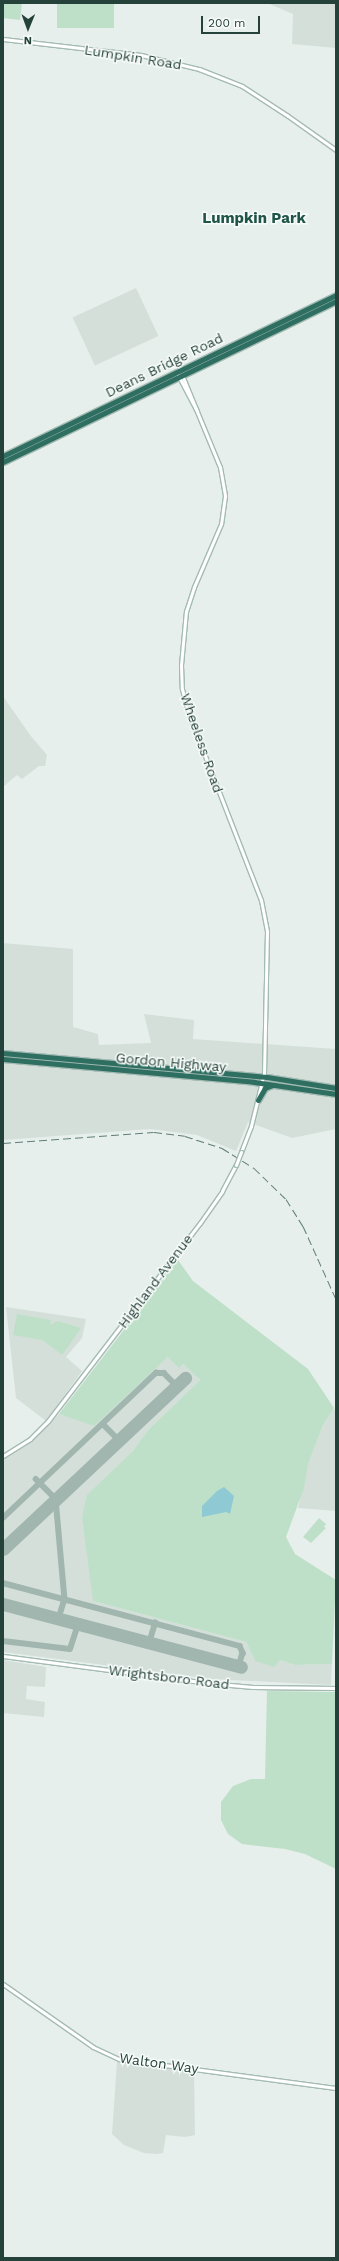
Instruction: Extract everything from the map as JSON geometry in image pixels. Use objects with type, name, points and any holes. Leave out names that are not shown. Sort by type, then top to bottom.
[{"type":"highway","name":"Deans Bridge Road","points":[[3,462],[336,295]]},
{"type":"highway","name":"Deans Bridge Road","points":[[3,456],[336,301]]},
{"type":"highway","name":"Gordon Highway","points":[[3,1053],[336,1088]]},
{"type":"highway","name":"Gordon Highway","points":[[3,1059],[262,1080],[336,1094]]},
{"type":"highway","points":[[258,1100],[265,1088],[277,1084]]},
{"type":"main road","name":"Lumpkin Road","points":[[3,39],[141,55],[199,69],[242,86],[336,150]]},
{"type":"main road","name":"Wheeless Road","points":[[180,374],[222,470],[225,490],[225,507],[221,524],[194,587],[186,611],[181,665],[182,689],[188,712],[261,900],[267,924],[268,938],[265,1058],[262,1080]]},
{"type":"main road","name":"Highland Avenue","points":[[3,1456],[30,1439],[48,1420],[200,1223],[222,1191],[236,1165],[251,1126],[262,1080]]},
{"type":"main road","name":"Wrightsboro Road","points":[[3,1656],[208,1683],[253,1687],[336,1688]]},
{"type":"main road","name":"Walton Way","points":[[3,1984],[92,2047],[119,2059],[336,2088]]},
{"type":"shaded area","points":[[267,3],[336,3],[336,48],[292,44],[293,14]]},
{"type":"shaded area","points":[[136,288],[158,336],[95,366],[73,318]]},
{"type":"shaded area","points":[[3,696],[30,735],[47,755],[45,766],[39,766],[22,779],[17,775],[3,787]]},
{"type":"shaded area","points":[[3,943],[73,949],[73,1027],[98,1034],[99,1045],[151,1043],[144,1014],[194,1020],[193,1039],[336,1049],[336,1129],[292,1138],[248,1122],[236,1151],[197,1135],[150,1129],[3,1140]]},
{"type":"shaded area","points":[[6,1307],[86,1319],[82,1338],[66,1357],[82,1371],[46,1421],[16,1398]]},
{"type":"shaded area","points":[[168,1357],[183,1364],[200,1380],[148,1430],[132,1452],[93,1601],[246,1642],[255,1661],[280,1660],[295,1665],[332,1664],[331,1685],[212,1679],[3,1652],[3,1460],[29,1444],[59,1414],[94,1425]]},
{"type":"shaded area","points":[[334,1408],[336,1415],[336,1511],[298,1508],[308,1465],[323,1425]]},
{"type":"shaded area","points":[[3,1660],[46,1667],[45,1687],[27,1686],[26,1699],[45,1702],[44,1717],[3,1713]]},
{"type":"shaded area","points":[[117,2062],[194,2071],[195,2135],[185,2137],[166,2135],[163,2153],[156,2154],[144,2153],[124,2145],[112,2134]]},
{"type":"green space","points":[[3,3],[22,3],[20,20],[3,18]]},
{"type":"green space","points":[[57,3],[114,3],[114,28],[57,28]]},
{"type":"green space","points":[[178,1260],[193,1281],[308,1369],[334,1408],[323,1425],[308,1465],[304,1488],[286,1537],[295,1554],[336,1580],[332,1664],[295,1665],[280,1660],[274,1667],[255,1661],[246,1642],[93,1601],[82,1517],[87,1495],[132,1452],[148,1430],[200,1380],[183,1364],[179,1368],[168,1357],[94,1426],[59,1414]]},
{"type":"green space","points":[[17,1314],[51,1320],[50,1325],[58,1321],[81,1328],[63,1354],[61,1354],[42,1340],[13,1335]]},
{"type":"green space","points":[[319,1518],[326,1524],[324,1527],[326,1528],[311,1543],[303,1537]]},
{"type":"green space","points":[[267,1691],[336,1692],[336,1869],[305,1854],[285,1849],[242,1844],[228,1834],[221,1820],[221,1802],[233,1786],[251,1779],[265,1779]]},
{"type":"water","points":[[224,1487],[234,1496],[230,1514],[226,1512],[202,1517],[202,1506],[217,1491]]},
{"type":"taxiway","points":[[3,1518],[156,1373],[164,1373],[177,1386]]},
{"type":"taxiway","points":[[103,1424],[119,1440]]},
{"type":"taxiway","points":[[36,1479],[56,1499],[65,1599],[59,1619]]},
{"type":"taxiway","points":[[3,1583],[240,1646],[243,1653],[239,1666]]},
{"type":"taxiway","points":[[149,1643],[155,1623]]},
{"type":"taxiway","points":[[3,1641],[70,1649],[78,1624]]},
{"type":"runway","points":[[3,1549],[185,1378]]},
{"type":"runway","points":[[3,1604],[241,1667]]},
{"type":"railway","points":[[3,1143],[154,1132],[185,1136],[222,1148],[254,1168],[286,1199],[303,1226],[336,1299]]},
{"type":"district","name":"Lumpkin Park","points":[[254,219]]}]
